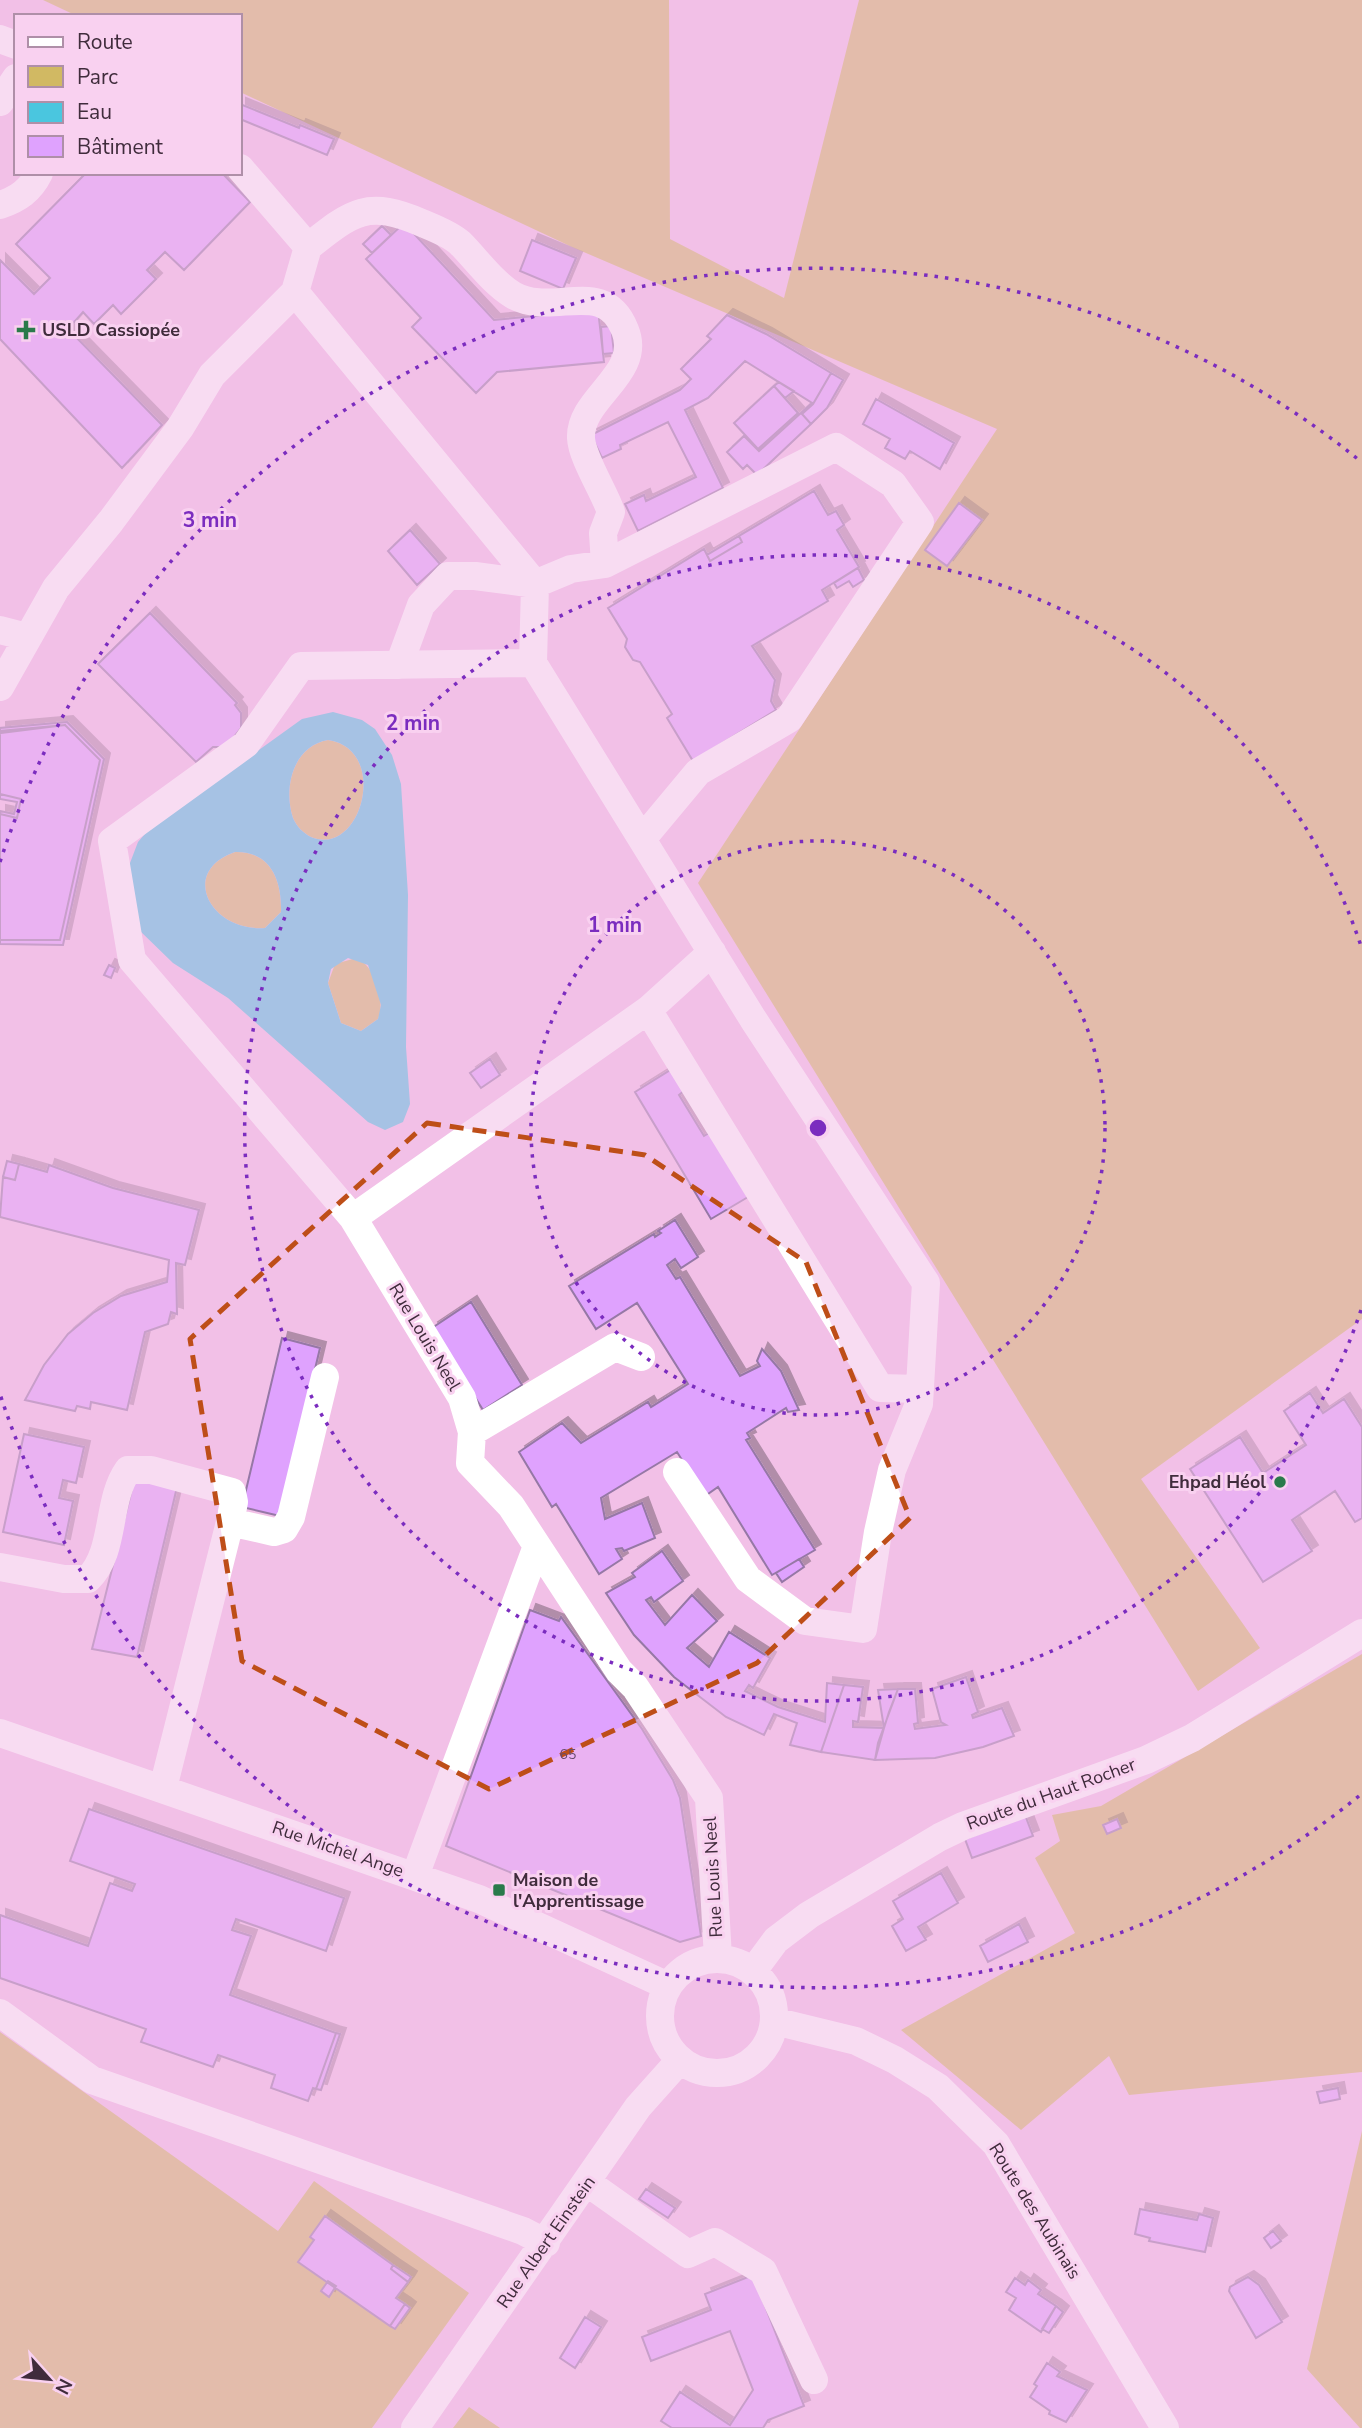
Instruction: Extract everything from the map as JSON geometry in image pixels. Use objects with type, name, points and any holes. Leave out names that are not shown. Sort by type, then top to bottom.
[{"type":"street","points":[[0,102],[14,81]]},
{"type":"street","points":[[242,170],[308,247]]},
{"type":"street","points":[[0,205],[18,199],[38,175]]},
{"type":"street","points":[[0,687],[56,588],[111,521],[180,428],[212,375],[295,292],[308,247],[337,224],[362,210],[394,211],[457,239],[513,295],[540,302],[601,301],[615,311],[626,332],[627,355],[617,376],[584,418],[581,440],[611,512],[603,533],[605,564]]},
{"type":"street","points":[[295,292],[535,584],[533,663],[860,1187],[926,1283],[919,1404],[892,1471],[878,1532],[863,1629],[805,1621],[748,1579],[677,1472]]},
{"type":"street","points":[[533,663],[399,665],[421,605],[448,576],[475,576],[535,584],[571,569],[605,564],[836,447],[893,484],[920,522],[789,719],[698,772],[643,838]]},
{"type":"street","points":[[0,630],[27,638]]},
{"type":"street","name":"Rue Louis Neel","points":[[399,665],[301,666],[246,744],[112,841],[132,960],[353,1219],[462,1398],[472,1432],[470,1463],[512,1506],[619,1671],[635,1687],[709,1798],[718,1958]]},
{"type":"street","points":[[353,1219],[648,1010],[712,952]]},
{"type":"street","points":[[648,1010],[880,1388],[920,1389]]},
{"type":"street","points":[[472,1432],[615,1347],[641,1357]]},
{"type":"street","points":[[230,1522],[274,1532],[284,1529],[291,1517],[325,1377]]},
{"type":"street","points":[[0,1567],[64,1579],[88,1579],[100,1560],[116,1499],[128,1470],[151,1470],[232,1492],[234,1502],[230,1522],[163,1788]]},
{"type":"street","points":[[415,1877],[537,1546]]},
{"type":"street","name":"Route du Haut Rocher","points":[[753,1971],[776,1940],[810,1915],[940,1837],[962,1826],[1146,1760],[1192,1738],[1362,1633]]},
{"type":"street","name":"Rue Michel Ange","points":[[0,1733],[479,1899],[668,1986]]},
{"type":"street","points":[[718,1958],[743,1964],[753,1971],[771,1998],[774,2021],[762,2051],[749,2064],[735,2070],[706,2073],[680,2060],[662,2035],[659,2014],[668,1986],[688,1966],[718,1958]]},
{"type":"street","points":[[0,2013],[92,2080],[523,2231],[546,2243]]},
{"type":"street","name":"Route des Aubinais","points":[[774,2021],[856,2041],[895,2060],[938,2087],[996,2144],[1165,2428]]},
{"type":"street","name":"Rue Albert Einstein","points":[[415,2428],[644,2099],[680,2060]]},
{"type":"street","points":[[588,2183],[688,2254],[715,2242],[763,2271],[814,2380]]},
{"type":"highlighted area","points":[[427,1123],[645,1155],[806,1262],[910,1518],[757,1663],[489,1789],[242,1661],[190,1339]]},
{"type":"green space","points":[[43,0],[669,0],[670,239],[784,298],[859,0],[1362,0],[1362,1319],[1141,1479],[1260,1648],[1198,1691],[698,883],[997,429],[572,247],[242,93],[242,14],[73,14]]},
{"type":"green space","points":[[328,740],[347,748],[359,762],[363,780],[362,800],[355,818],[344,832],[329,839],[311,837],[298,827],[293,818],[289,794],[290,782],[299,759],[306,750]]},
{"type":"green space","points":[[235,852],[247,853],[266,862],[276,879],[281,912],[265,928],[246,927],[230,921],[217,911],[208,899],[205,886],[208,873],[218,861]]},
{"type":"green space","points":[[356,958],[369,968],[377,984],[381,1003],[378,1019],[361,1031],[341,1023],[328,983],[335,964]]},
{"type":"green space","points":[[1362,1654],[1362,2072],[1129,2095],[1109,2056],[1021,2130],[901,2030],[1075,1933],[1035,1858],[1060,1841],[1052,1815],[1101,1806]]},
{"type":"green space","points":[[0,2032],[278,2231],[314,2181],[469,2293],[372,2428],[0,2428]]},
{"type":"green space","points":[[1362,2131],[1362,2428],[1360,2428],[1307,2369]]},
{"type":"green space","points":[[469,2407],[500,2428],[453,2428]]},
{"type":"water","points":[[333,712],[362,720],[375,729],[392,755],[401,784],[408,895],[406,1047],[410,1104],[403,1122],[385,1130],[368,1122],[228,998],[173,963],[138,929],[125,876],[138,842],[150,828],[302,719]],"holes":[[[328,740],[347,748],[359,762],[363,780],[362,800],[355,818],[344,832],[329,839],[311,837],[298,827],[293,818],[289,794],[290,782],[299,759],[306,750]],[[235,852],[247,853],[266,862],[272,870],[279,889],[281,912],[265,928],[246,927],[230,921],[217,911],[208,899],[205,886],[208,873],[218,861]],[[348,958],[368,965],[381,1005],[378,1019],[361,1031],[341,1023],[328,983],[331,969]]]},
{"type":"building","points":[[242,105],[334,139],[327,155],[242,120]]},
{"type":"building","points":[[84,175],[224,175],[250,202],[184,270],[165,252],[147,270],[156,279],[121,314],[113,305],[94,324],[83,312],[68,329],[162,425],[122,468],[0,339],[0,260],[34,294],[50,278],[16,244]]},
{"type":"building","points":[[404,223],[494,320],[598,310],[604,362],[497,372],[476,393],[412,327],[421,318],[366,259]]},
{"type":"building","points":[[382,226],[391,235],[372,253],[363,244]]},
{"type":"building","points":[[532,240],[576,258],[563,289],[520,271]]},
{"type":"building","points":[[727,315],[766,334],[831,373],[813,404],[802,414],[811,424],[757,475],[747,465],[743,469],[727,452],[744,436],[759,451],[812,403],[745,361],[708,398],[685,410],[723,488],[638,531],[625,504],[644,495],[646,501],[696,477],[668,422],[620,445],[621,449],[602,458],[591,435],[680,390],[691,379],[681,369],[711,339],[707,336]]},
{"type":"building","points":[[611,326],[614,353],[603,354],[601,327]]},
{"type":"building","points":[[831,373],[843,380],[827,408],[811,424],[802,414],[813,404]]},
{"type":"building","points":[[779,382],[794,391],[785,398],[774,386]]},
{"type":"building","points":[[774,386],[798,413],[758,449],[734,423]]},
{"type":"building","points":[[876,399],[954,443],[940,469],[910,451],[905,459],[885,448],[890,439],[863,424]]},
{"type":"building","points":[[814,491],[828,515],[836,511],[844,525],[837,530],[859,567],[822,590],[828,601],[752,646],[775,680],[771,701],[776,710],[693,761],[667,718],[672,714],[640,662],[633,660],[625,647],[627,639],[608,608],[704,549],[710,561],[742,542],[739,536]]},
{"type":"building","points":[[959,503],[982,520],[947,566],[925,550]]},
{"type":"building","points":[[410,530],[440,564],[417,585],[388,551]]},
{"type":"building","points":[[739,536],[742,542],[710,561],[707,555]]},
{"type":"building","points":[[858,568],[864,580],[853,587],[849,581],[837,588],[834,583]]},
{"type":"building","points":[[150,613],[237,703],[235,705],[241,713],[241,728],[226,747],[213,747],[196,762],[98,664]]},
{"type":"building","points":[[67,722],[104,759],[63,945],[0,944],[0,940],[60,940],[100,760],[65,725],[0,733],[0,728]]},
{"type":"building","points":[[65,725],[100,760],[60,940],[0,940],[0,814],[17,818],[21,799],[0,794],[0,731]]},
{"type":"building","points":[[0,794],[21,799],[17,818],[0,814],[0,811],[14,814],[17,802],[0,799]]},
{"type":"building","points":[[109,965],[115,968],[111,978],[104,975]]},
{"type":"building","points":[[490,1059],[500,1075],[481,1088],[470,1073]]},
{"type":"building","points":[[672,1069],[685,1090],[679,1095],[704,1136],[709,1133],[748,1197],[711,1219],[635,1092]]},
{"type":"building","points":[[7,1161],[19,1164],[15,1180],[3,1177]]},
{"type":"building","points":[[19,1164],[47,1172],[49,1165],[113,1188],[199,1210],[185,1265],[176,1263],[177,1314],[171,1312],[168,1324],[145,1332],[127,1410],[91,1402],[90,1409],[77,1406],[75,1411],[25,1400],[44,1365],[68,1334],[93,1313],[121,1296],[167,1282],[169,1260],[0,1217],[3,1177],[15,1180]]},
{"type":"building","points":[[675,1220],[698,1257],[681,1268],[675,1259],[667,1265],[676,1279],[680,1277],[740,1376],[760,1366],[757,1361],[762,1349],[781,1371],[799,1410],[788,1412],[786,1408],[747,1433],[750,1438],[746,1440],[815,1550],[772,1575],[718,1487],[705,1496],[677,1452],[601,1498],[605,1519],[642,1503],[655,1538],[624,1551],[622,1548],[616,1549],[622,1559],[599,1574],[556,1504],[552,1507],[519,1452],[562,1423],[581,1443],[648,1402],[651,1407],[688,1384],[637,1303],[596,1329],[569,1286],[654,1234],[655,1237],[661,1233],[658,1231]]},
{"type":"building","points":[[471,1302],[522,1385],[483,1410],[432,1328]]},
{"type":"building","points":[[282,1338],[320,1348],[280,1516],[242,1507]]},
{"type":"building","name":"Ehpad Héol","points":[[1310,1393],[1323,1413],[1344,1399],[1362,1427],[1362,1518],[1355,1522],[1335,1491],[1292,1520],[1312,1551],[1263,1582],[1190,1469],[1240,1437],[1263,1473],[1306,1445],[1284,1411]]},
{"type":"building","points":[[24,1434],[84,1447],[76,1483],[63,1480],[59,1498],[73,1501],[64,1545],[3,1532]]},
{"type":"building","points":[[135,1477],[177,1487],[137,1657],[92,1649]]},
{"type":"building","points":[[662,1551],[683,1581],[654,1602],[651,1597],[646,1600],[665,1625],[692,1595],[717,1621],[687,1648],[709,1667],[729,1632],[770,1658],[753,1688],[749,1685],[745,1691],[778,1707],[825,1722],[827,1683],[844,1685],[821,1752],[790,1745],[797,1723],[774,1714],[764,1735],[726,1717],[674,1677],[634,1635],[606,1593],[635,1577],[632,1573]]},
{"type":"building","points":[[799,1559],[804,1567],[782,1582],[776,1573]]},
{"type":"building","points":[[530,1610],[559,1621],[561,1617],[642,1729],[673,1780],[680,1798],[701,1936],[680,1942],[446,1846]]},
{"type":"building","points":[[966,1677],[978,1712],[972,1715],[973,1718],[1002,1708],[1014,1736],[983,1747],[935,1758],[875,1760],[878,1743],[898,1689],[915,1689],[918,1723],[914,1724],[915,1729],[946,1725],[941,1722],[932,1689]]},
{"type":"building","points":[[844,1685],[863,1687],[858,1722],[853,1721],[853,1727],[884,1728],[875,1760],[821,1752]]},
{"type":"building","points":[[898,1689],[889,1712],[884,1728],[878,1690]]},
{"type":"building","points":[[89,1809],[344,1898],[326,1951],[236,1919],[232,1930],[251,1936],[230,1995],[336,2033],[316,2089],[313,2088],[308,2101],[271,2088],[275,2075],[218,2055],[213,2067],[141,2042],[146,2029],[0,1978],[0,1915],[88,1946],[110,1883],[132,1891],[135,1884],[70,1861]]},
{"type":"building","points":[[1025,1815],[1033,1836],[972,1858],[965,1839]]},
{"type":"building","points":[[1117,1819],[1121,1828],[1107,1834],[1103,1825]]},
{"type":"building","points":[[941,1873],[958,1903],[918,1927],[926,1940],[906,1951],[892,1926],[903,1919],[893,1901]]},
{"type":"building","points":[[1019,1924],[1028,1942],[988,1962],[980,1946]]},
{"type":"building","points":[[336,2033],[340,2034],[321,2090],[316,2089]]},
{"type":"building","points":[[1338,2088],[1340,2099],[1320,2103],[1317,2092]]},
{"type":"building","points":[[646,2189],[675,2208],[668,2218],[639,2199]]},
{"type":"building","points":[[1140,2209],[1197,2220],[1199,2214],[1213,2218],[1205,2252],[1149,2241],[1150,2238],[1135,2234]]},
{"type":"building","points":[[325,2216],[393,2265],[391,2269],[408,2282],[396,2298],[405,2304],[390,2326],[298,2262],[314,2240],[310,2237]]},
{"type":"building","points":[[1273,2231],[1281,2241],[1271,2248],[1264,2238]]},
{"type":"building","points":[[393,2265],[411,2277],[408,2282],[391,2269]]},
{"type":"building","points":[[753,2275],[804,2406],[768,2420],[763,2428],[672,2428],[661,2421],[680,2392],[730,2425],[753,2390],[730,2331],[651,2361],[642,2337],[711,2310],[705,2294]]},
{"type":"building","points":[[1248,2277],[1259,2285],[1282,2322],[1256,2338],[1229,2291],[1230,2287]]},
{"type":"building","points":[[1015,2278],[1025,2285],[1028,2280],[1041,2290],[1038,2294],[1056,2306],[1041,2332],[1009,2310],[1016,2298],[1006,2292]]},
{"type":"building","points":[[328,2281],[336,2286],[329,2297],[321,2291]]},
{"type":"building","points":[[405,2304],[410,2308],[395,2329],[390,2326]]},
{"type":"building","points":[[1056,2306],[1063,2312],[1049,2333],[1042,2329]]},
{"type":"building","points":[[585,2317],[601,2327],[575,2368],[560,2358]]},
{"type":"building","points":[[1047,2363],[1060,2372],[1057,2376],[1087,2390],[1066,2422],[1049,2414],[1050,2411],[1030,2397],[1037,2386],[1034,2384]]},
{"type":"place","name":"USLD Cassiopée","points":[[26,330]]},
{"type":"place","name":"Ehpad Héol","points":[[1280,1482]]},
{"type":"place","name":"Maison de l'Apprentissage","points":[[499,1890]]}]
